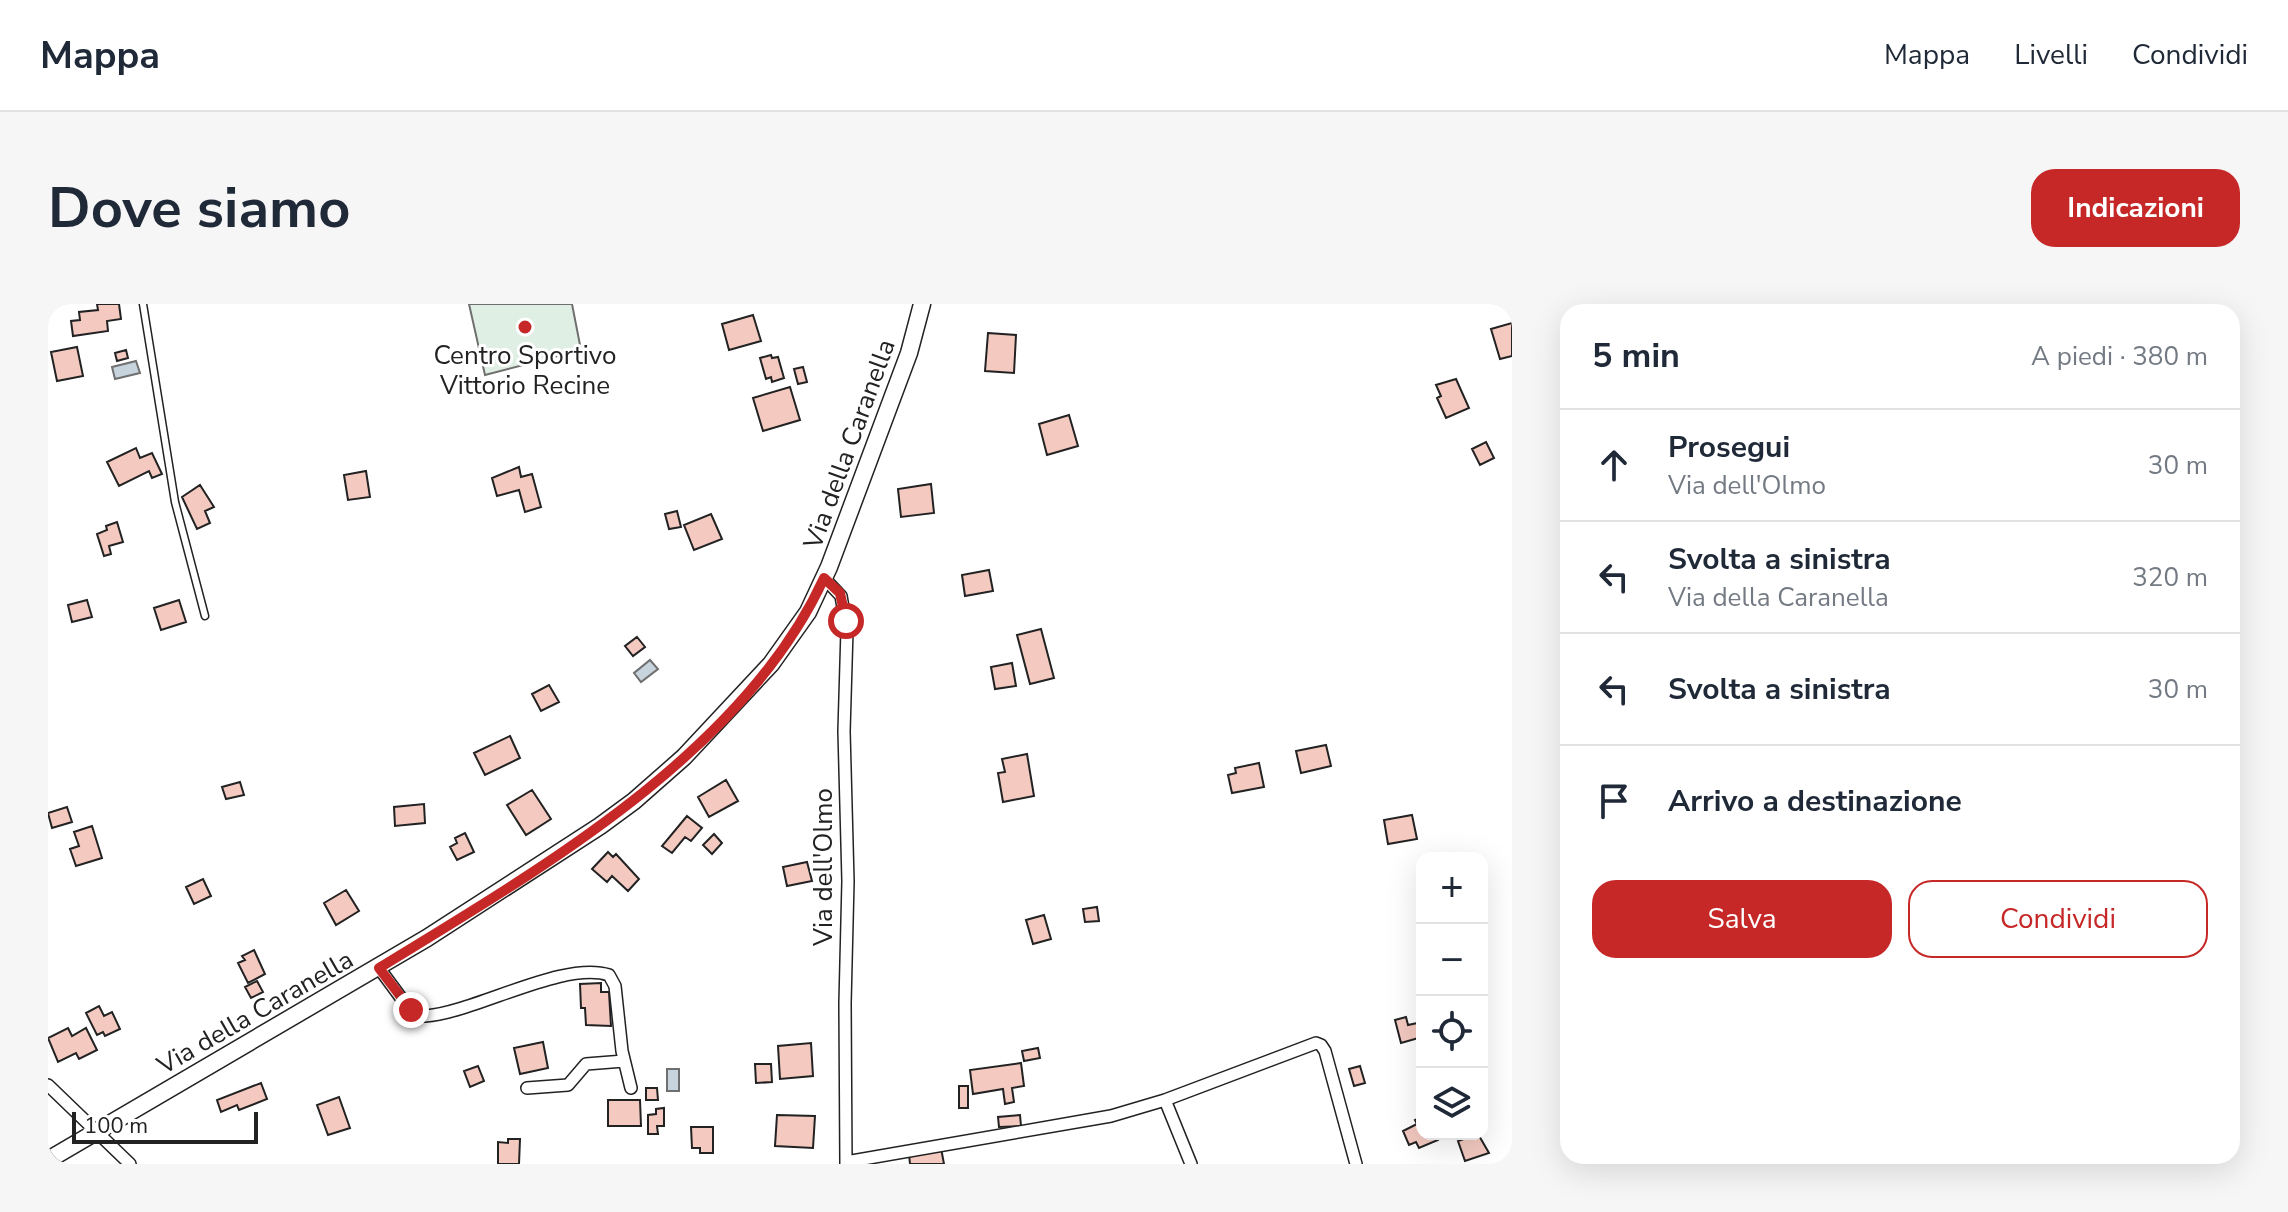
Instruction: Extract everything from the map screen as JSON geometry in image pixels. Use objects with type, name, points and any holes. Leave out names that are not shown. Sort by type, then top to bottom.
[{"type":"main road","name":"Via della Caranella","points":[[48,1160],[379,968],[583,838],[664,776],[723,718],[780,654],[800,625],[824,578],[909,353],[922,304]]},
{"type":"street","name":"Via dell'Olmo","points":[[824,578],[841,596],[847,630],[844,731],[848,881],[846,1163]]},
{"type":"street","points":[[379,968],[407,1006],[425,1016],[560,978],[606,974],[615,983],[624,1061],[631,1088]]},
{"type":"street","points":[[846,1163],[1085,1122],[1165,1100],[1309,1044],[1319,1044],[1325,1051],[1356,1164]]},
{"type":"street","points":[[527,1088],[568,1085],[586,1064],[624,1061]]},
{"type":"street","points":[[48,1085],[130,1164]]},
{"type":"street","points":[[1165,1100],[1191,1164]]},
{"type":"lane","points":[[143,304],[177,512],[205,616]]},
{"type":"green space","name":"Centro Sportivo Vittorio Recine","points":[[469,304],[572,304],[581,350],[485,375]]},
{"type":"shaded area","points":[[136,361],[140,373],[115,379],[112,367]]},
{"type":"shaded area","points":[[650,660],[658,669],[641,682],[634,673]]},
{"type":"shaded area","points":[[667,1069],[679,1069],[679,1091],[667,1091]]},
{"type":"building","points":[[97,304],[119,304],[121,319],[107,321],[108,331],[73,336],[71,321],[80,320],[79,312],[98,310]]},
{"type":"building","points":[[753,315],[761,341],[729,350],[722,324]]},
{"type":"building","points":[[1512,323],[1512,356],[1500,359],[1491,329]]},
{"type":"building","points":[[988,333],[1016,335],[1014,373],[985,371]]},
{"type":"building","points":[[77,347],[83,376],[57,381],[51,352]]},
{"type":"building","points":[[126,350],[128,358],[117,361],[115,353]]},
{"type":"building","points":[[771,355],[772,358],[778,357],[784,378],[772,382],[771,377],[766,379],[760,358]]},
{"type":"building","points":[[803,367],[807,382],[798,384],[794,369]]},
{"type":"building","points":[[1456,379],[1469,408],[1446,418],[1437,398],[1441,396],[1436,385]]},
{"type":"building","points":[[790,387],[800,420],[763,431],[753,398]]},
{"type":"building","points":[[1069,415],[1078,446],[1047,455],[1039,424]]},
{"type":"building","points":[[1486,442],[1494,458],[1480,465],[1472,449]]},
{"type":"building","points":[[136,448],[140,458],[152,453],[162,474],[152,478],[149,471],[119,486],[107,462]]},
{"type":"building","points":[[519,467],[521,477],[532,474],[541,507],[525,512],[519,490],[497,496],[492,478]]},
{"type":"building","points":[[366,471],[370,497],[348,500],[344,475]]},
{"type":"building","points":[[931,484],[934,513],[901,517],[898,489]]},
{"type":"building","points":[[200,485],[214,507],[205,511],[210,523],[197,529],[182,497]]},
{"type":"building","points":[[677,511],[681,527],[669,529],[665,514]]},
{"type":"building","points":[[711,514],[722,539],[694,550],[684,525]]},
{"type":"building","points":[[117,522],[123,542],[109,546],[111,554],[104,556],[97,534]]},
{"type":"building","points":[[989,570],[993,591],[965,596],[962,575]]},
{"type":"building","points":[[87,600],[92,617],[72,622],[68,605]]},
{"type":"building","points":[[179,600],[186,622],[161,630],[154,608]]},
{"type":"building","points":[[1041,629],[1054,678],[1030,684],[1017,635]]},
{"type":"building","points":[[637,637],[645,647],[633,656],[625,646]]},
{"type":"building","points":[[1012,663],[1016,686],[995,689],[991,667]]},
{"type":"building","points":[[549,685],[559,702],[541,711],[532,694]]},
{"type":"building","points":[[510,736],[520,758],[485,775],[474,753]]},
{"type":"building","points":[[1326,745],[1331,766],[1301,773],[1296,751]]},
{"type":"building","points":[[1027,754],[1034,796],[1003,802],[998,773],[1005,772],[1002,759]]},
{"type":"building","points":[[1259,763],[1264,787],[1232,793],[1228,775],[1236,773],[1235,768]]},
{"type":"building","points":[[726,780],[738,801],[709,817],[698,797]]},
{"type":"building","points":[[240,782],[244,795],[226,799],[222,787]]},
{"type":"building","points":[[532,790],[551,819],[526,835],[507,805]]},
{"type":"building","points":[[424,804],[425,823],[395,826],[394,807]]},
{"type":"building","points":[[67,807],[72,822],[52,828],[48,813]]},
{"type":"building","points":[[1412,815],[1417,839],[1388,844],[1384,820]]},
{"type":"building","points":[[687,816],[702,828],[691,841],[685,837],[672,853],[662,846]]},
{"type":"building","points":[[92,826],[102,858],[76,866],[70,849],[79,846],[74,832]]},
{"type":"building","points":[[465,833],[474,852],[457,860],[450,847],[457,843],[455,838]]},
{"type":"building","points":[[714,834],[722,843],[712,854],[703,845]]},
{"type":"building","points":[[608,852],[613,857],[616,854],[639,879],[628,891],[612,876],[607,882],[592,869]]},
{"type":"building","points":[[807,862],[812,881],[787,886],[783,867]]},
{"type":"building","points":[[203,879],[211,896],[194,904],[186,887]]},
{"type":"building","points":[[346,890],[359,911],[336,925],[324,903]]},
{"type":"building","points":[[1097,907],[1099,921],[1085,922],[1083,909]]},
{"type":"building","points":[[1044,915],[1051,939],[1033,944],[1026,920]]},
{"type":"building","points":[[254,950],[265,974],[248,983],[238,963],[245,960],[242,956]]},
{"type":"building","points":[[257,981],[263,992],[251,998],[245,987]]},
{"type":"building","points":[[601,983],[601,992],[609,992],[611,1026],[586,1025],[585,1008],[581,1008],[580,984]]},
{"type":"building","points":[[99,1006],[104,1016],[112,1012],[120,1029],[105,1036],[103,1032],[97,1035],[86,1013]]},
{"type":"building","points":[[1406,1017],[1408,1025],[1416,1023],[1416,1039],[1401,1043],[1395,1020]]},
{"type":"building","points":[[68,1028],[72,1036],[86,1028],[97,1050],[79,1059],[76,1053],[58,1062],[48,1038]]},
{"type":"building","points":[[543,1042],[548,1068],[520,1074],[514,1048]]},
{"type":"building","points":[[811,1043],[813,1076],[780,1079],[778,1046]]},
{"type":"building","points":[[1038,1048],[1040,1058],[1024,1061],[1022,1051]]},
{"type":"building","points":[[1021,1063],[1024,1086],[1012,1088],[1014,1102],[1005,1104],[1003,1089],[973,1094],[970,1070]]},
{"type":"building","points":[[755,1064],[771,1064],[772,1082],[756,1083]]},
{"type":"building","points":[[478,1066],[484,1081],[470,1087],[464,1071]]},
{"type":"building","points":[[1360,1066],[1365,1083],[1354,1086],[1349,1069]]},
{"type":"building","points":[[261,1083],[267,1099],[239,1110],[237,1105],[221,1112],[217,1100]]},
{"type":"building","points":[[959,1086],[968,1086],[968,1108],[959,1108]]},
{"type":"building","points":[[646,1088],[657,1088],[658,1100],[646,1100]]},
{"type":"building","points":[[339,1097],[350,1128],[328,1135],[317,1105]]},
{"type":"building","points":[[608,1100],[640,1100],[641,1126],[608,1126]]},
{"type":"building","points":[[664,1108],[664,1126],[657,1126],[658,1134],[648,1134],[648,1115]]},
{"type":"building","points":[[777,1115],[815,1116],[813,1148],[775,1146]]},
{"type":"building","points":[[1020,1115],[1021,1126],[999,1127],[998,1117]]},
{"type":"building","points":[[1416,1124],[1416,1140],[1438,1140],[1419,1148],[1416,1142],[1409,1145],[1403,1131]]},
{"type":"building","points":[[691,1127],[713,1127],[713,1153],[700,1153],[700,1148],[692,1148]]},
{"type":"building","points":[[508,1139],[520,1139],[519,1164],[498,1164],[498,1142],[508,1143]]},
{"type":"building","points":[[1481,1140],[1489,1153],[1465,1161],[1458,1141]]},
{"type":"building","points":[[941,1148],[944,1164],[910,1164],[909,1154]]},
{"type":"place","name":"Centro Sportivo Vittorio Recine","points":[[525,327]]},
{"type":"route","points":[[411,1010],[379,968],[583,838],[664,776],[723,718],[780,654],[800,625],[824,578],[840,593],[846,621]]}]
